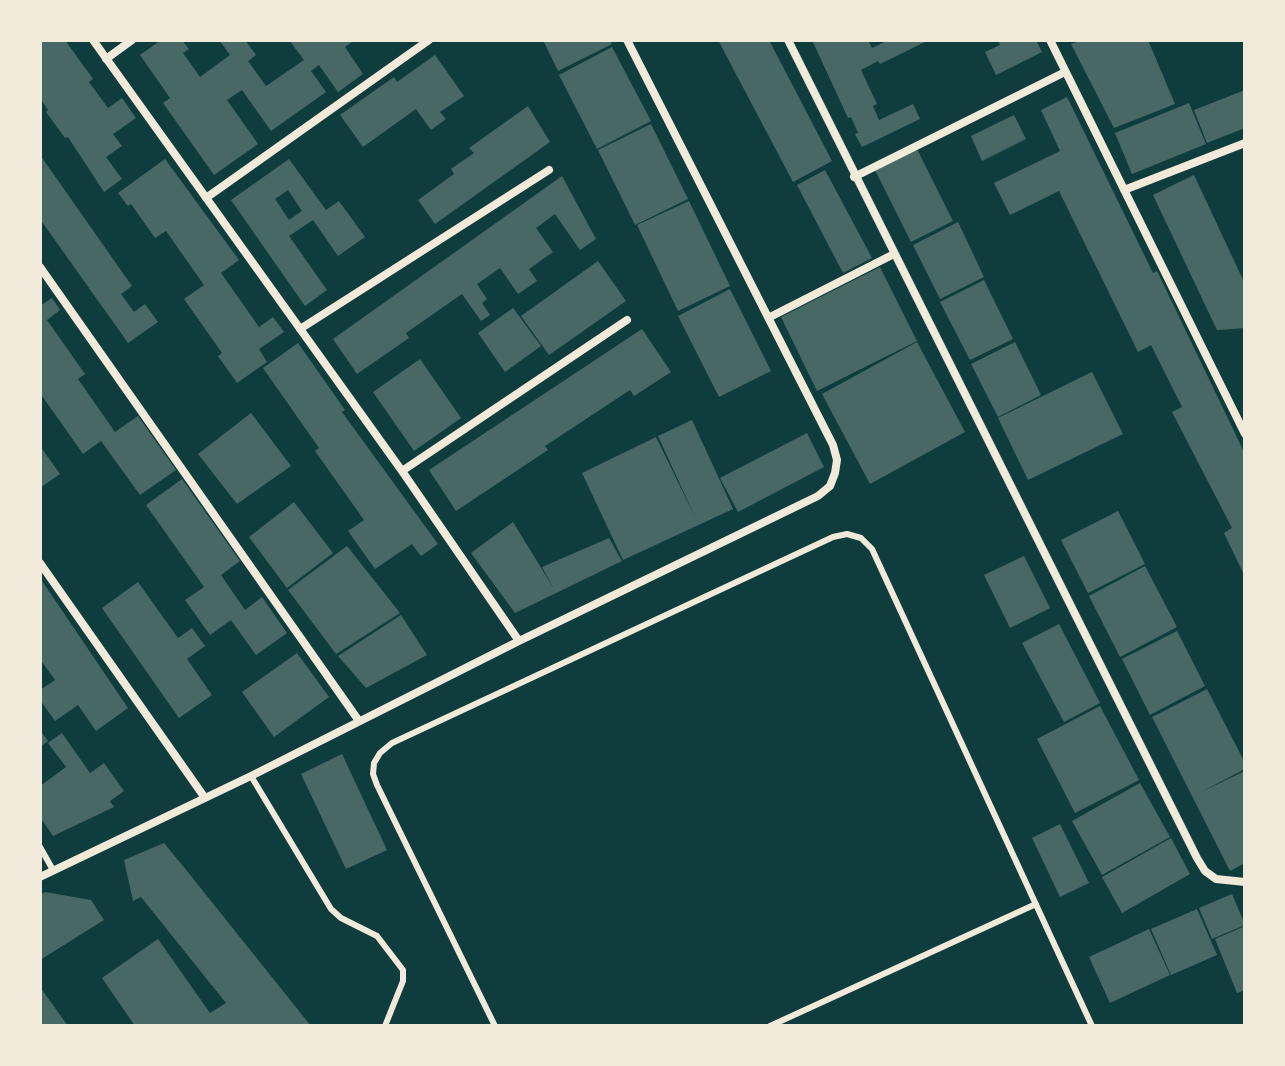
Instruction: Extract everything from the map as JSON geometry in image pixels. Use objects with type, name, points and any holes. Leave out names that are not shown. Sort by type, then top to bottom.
[{"type":"street","points":[[93,40],[402,471],[519,641]]},
{"type":"street","points":[[106,59],[132,40]]},
{"type":"street","points":[[206,198],[429,40]]},
{"type":"street","points":[[40,877],[818,496],[830,486],[837,460],[833,445],[627,40]]},
{"type":"street","points":[[788,40],[1197,858],[1205,871],[1216,879],[1245,882]]},
{"type":"street","points":[[1050,40],[1245,434]]},
{"type":"street","points":[[854,177],[1065,72]]},
{"type":"street","points":[[1124,190],[1245,143]]},
{"type":"street","points":[[300,329],[549,170]]},
{"type":"street","points":[[770,317],[894,254]]},
{"type":"street","points":[[40,267],[359,721]]},
{"type":"street","points":[[402,471],[627,320]]},
{"type":"street","points":[[40,563],[205,798]]},
{"type":"lane","points":[[495,1026],[377,785],[373,774],[374,763],[380,753],[392,743],[833,537],[847,534],[861,538],[872,549],[1092,1026]]},
{"type":"lane","points":[[251,776],[331,909],[341,918],[377,936],[403,970],[403,981],[385,1026]]},
{"type":"lane","points":[[40,847],[53,870]]},
{"type":"lane","points":[[770,1026],[1036,904]]},
{"type":"building","points":[[40,40],[65,40],[93,79],[89,82],[108,108],[122,98],[136,118],[113,134],[122,146],[106,157],[122,179],[104,192],[68,137],[65,138],[46,112],[48,110],[40,98]]},
{"type":"building","points":[[161,40],[182,40],[189,49],[183,53],[200,77],[230,55],[219,40],[245,40],[256,55],[248,61],[266,86],[304,60],[289,40],[355,40],[345,47],[363,74],[338,92],[319,65],[311,71],[326,92],[271,131],[242,90],[227,100],[258,144],[214,175],[163,103],[170,98],[140,55]]},
{"type":"building","points":[[543,40],[610,40],[612,44],[558,71]]},
{"type":"building","points":[[718,40],[769,40],[832,161],[793,182]]},
{"type":"building","points":[[812,40],[868,40],[872,48],[889,40],[929,40],[861,70],[877,104],[873,106],[879,120],[913,104],[920,119],[862,147],[851,117],[848,118]]},
{"type":"building","points":[[998,40],[1036,40],[1042,52],[996,75],[985,52],[1000,45]]},
{"type":"building","points":[[1081,40],[1148,40],[1175,104],[1114,128],[1071,44]]},
{"type":"building","points":[[612,47],[651,121],[597,149],[559,75]]},
{"type":"building","points":[[435,55],[464,96],[440,112],[446,119],[431,130],[416,109],[363,147],[340,115],[394,77],[397,82]]},
{"type":"building","points":[[1245,90],[1245,128],[1207,143],[1194,110]]},
{"type":"building","points":[[1067,97],[1153,273],[1157,271],[1245,454],[1245,577],[1224,533],[1232,528],[1172,412],[1182,407],[1151,345],[1138,352],[1059,191],[1010,215],[994,183],[1060,151],[1041,110]]},
{"type":"building","points":[[1189,103],[1206,144],[1132,174],[1115,133]]},
{"type":"building","points":[[528,106],[550,142],[435,224],[418,200],[454,174],[451,169],[474,153],[469,148]]},
{"type":"building","points":[[1014,115],[1026,139],[982,161],[971,136]]},
{"type":"building","points":[[651,124],[688,199],[635,225],[598,150]]},
{"type":"building","points":[[917,149],[953,221],[911,242],[875,170]]},
{"type":"building","points":[[40,155],[132,286],[121,294],[134,312],[145,304],[158,322],[128,343],[40,219]]},
{"type":"building","points":[[165,159],[239,260],[221,273],[259,327],[273,317],[284,332],[259,349],[267,362],[237,383],[218,356],[222,353],[184,299],[204,285],[166,231],[155,238],[131,204],[128,206],[118,193]]},
{"type":"building","points":[[289,159],[326,210],[339,201],[365,237],[338,256],[313,220],[289,236],[327,290],[305,306],[231,200]],"holes":[[[288,190],[302,211],[289,220],[275,199]]]},
{"type":"building","points":[[825,170],[872,258],[843,273],[797,185]]},
{"type":"building","points":[[1194,175],[1245,284],[1245,328],[1217,330],[1153,195]]},
{"type":"building","points":[[562,176],[596,239],[580,250],[555,214],[536,228],[553,252],[529,269],[537,281],[518,294],[500,268],[477,284],[487,299],[482,303],[490,315],[481,321],[462,294],[406,333],[409,338],[357,374],[333,339]]},
{"type":"building","points":[[689,201],[730,286],[678,311],[637,225]]},
{"type":"building","points":[[958,222],[984,277],[940,299],[913,245]]},
{"type":"building","points":[[598,261],[626,301],[549,355],[521,316]]},
{"type":"building","points":[[880,267],[917,341],[817,391],[781,317]]},
{"type":"building","points":[[984,280],[1013,339],[970,360],[940,302]]},
{"type":"building","points":[[730,289],[771,371],[719,397],[678,316]]},
{"type":"building","points":[[52,298],[60,310],[47,320],[85,374],[78,379],[115,432],[138,416],[176,470],[140,495],[101,441],[83,454],[40,393],[40,306]]},
{"type":"building","points":[[513,308],[541,346],[505,372],[478,333]]},
{"type":"building","points":[[642,329],[671,372],[634,396],[630,390],[545,446],[548,450],[456,511],[429,470]]},
{"type":"building","points":[[917,342],[965,432],[870,484],[822,394]]},
{"type":"building","points":[[1015,342],[1041,395],[998,417],[971,364]]},
{"type":"building","points":[[298,343],[345,410],[342,412],[438,544],[421,556],[412,544],[375,569],[348,531],[364,520],[315,451],[319,448],[263,368]]},
{"type":"building","points":[[420,359],[461,418],[414,451],[373,392]]},
{"type":"building","points":[[1092,372],[1123,434],[1028,480],[998,418]]},
{"type":"building","points":[[251,413],[291,466],[237,504],[198,454]]},
{"type":"building","points":[[692,420],[733,509],[623,560],[582,473],[656,437],[696,519],[658,436]]},
{"type":"building","points":[[807,433],[824,467],[738,512],[720,478]]},
{"type":"building","points":[[40,446],[60,474],[40,488]]},
{"type":"building","points":[[182,479],[240,561],[221,575],[245,610],[262,597],[287,633],[256,655],[231,620],[210,635],[185,600],[204,587],[146,505]]},
{"type":"building","points":[[294,502],[333,553],[287,588],[249,537]]},
{"type":"building","points":[[1118,511],[1145,564],[1088,593],[1061,540]]},
{"type":"building","points":[[513,522],[554,589],[542,567],[609,538],[622,561],[515,613],[471,553]]},
{"type":"building","points":[[347,546],[400,613],[336,654],[288,590]]},
{"type":"building","points":[[1024,556],[1050,608],[1010,628],[984,575]]},
{"type":"building","points":[[1145,566],[1177,627],[1120,657],[1089,596]]},
{"type":"building","points":[[40,578],[128,708],[96,731],[78,705],[55,721],[40,700],[40,690],[55,680],[40,659]]},
{"type":"building","points":[[138,582],[178,638],[192,628],[205,646],[187,659],[212,695],[179,718],[102,608]]},
{"type":"building","points":[[401,615],[427,655],[366,688],[338,656]]},
{"type":"building","points":[[1059,624],[1100,703],[1064,722],[1022,643]]},
{"type":"building","points":[[1177,631],[1205,686],[1150,715],[1122,659]]},
{"type":"building","points":[[297,653],[329,697],[274,737],[242,692]]},
{"type":"building","points":[[1207,689],[1245,763],[1245,769],[1201,792],[1245,771],[1245,863],[1230,871],[1152,717]]},
{"type":"building","points":[[1100,706],[1139,780],[1075,813],[1037,739]]},
{"type":"building","points":[[40,730],[48,741],[40,747]]},
{"type":"building","points":[[62,733],[90,773],[104,763],[124,791],[110,801],[114,807],[53,836],[40,817],[40,786],[66,767],[48,743]]},
{"type":"building","points":[[342,754],[387,850],[346,869],[301,774]]},
{"type":"building","points":[[1140,783],[1170,837],[1102,875],[1072,821]]},
{"type":"building","points":[[1060,824],[1089,883],[1060,897],[1032,838]]},
{"type":"building","points":[[1171,838],[1190,874],[1122,913],[1102,877]]},
{"type":"building","points":[[164,843],[311,1026],[135,1026],[102,978],[158,939],[210,1013],[226,1003],[141,897],[133,901],[124,860]]},
{"type":"building","points":[[45,892],[91,900],[104,920],[40,960],[40,895]]},
{"type":"building","points":[[1232,894],[1245,925],[1212,939],[1199,908]]},
{"type":"building","points":[[1197,909],[1217,955],[1171,975],[1151,929]]},
{"type":"building","points":[[1245,926],[1245,990],[1237,993],[1215,939]]},
{"type":"building","points":[[1149,929],[1170,975],[1110,1003],[1089,957]]},
{"type":"building","points":[[40,987],[68,1026],[40,1026]]}]
